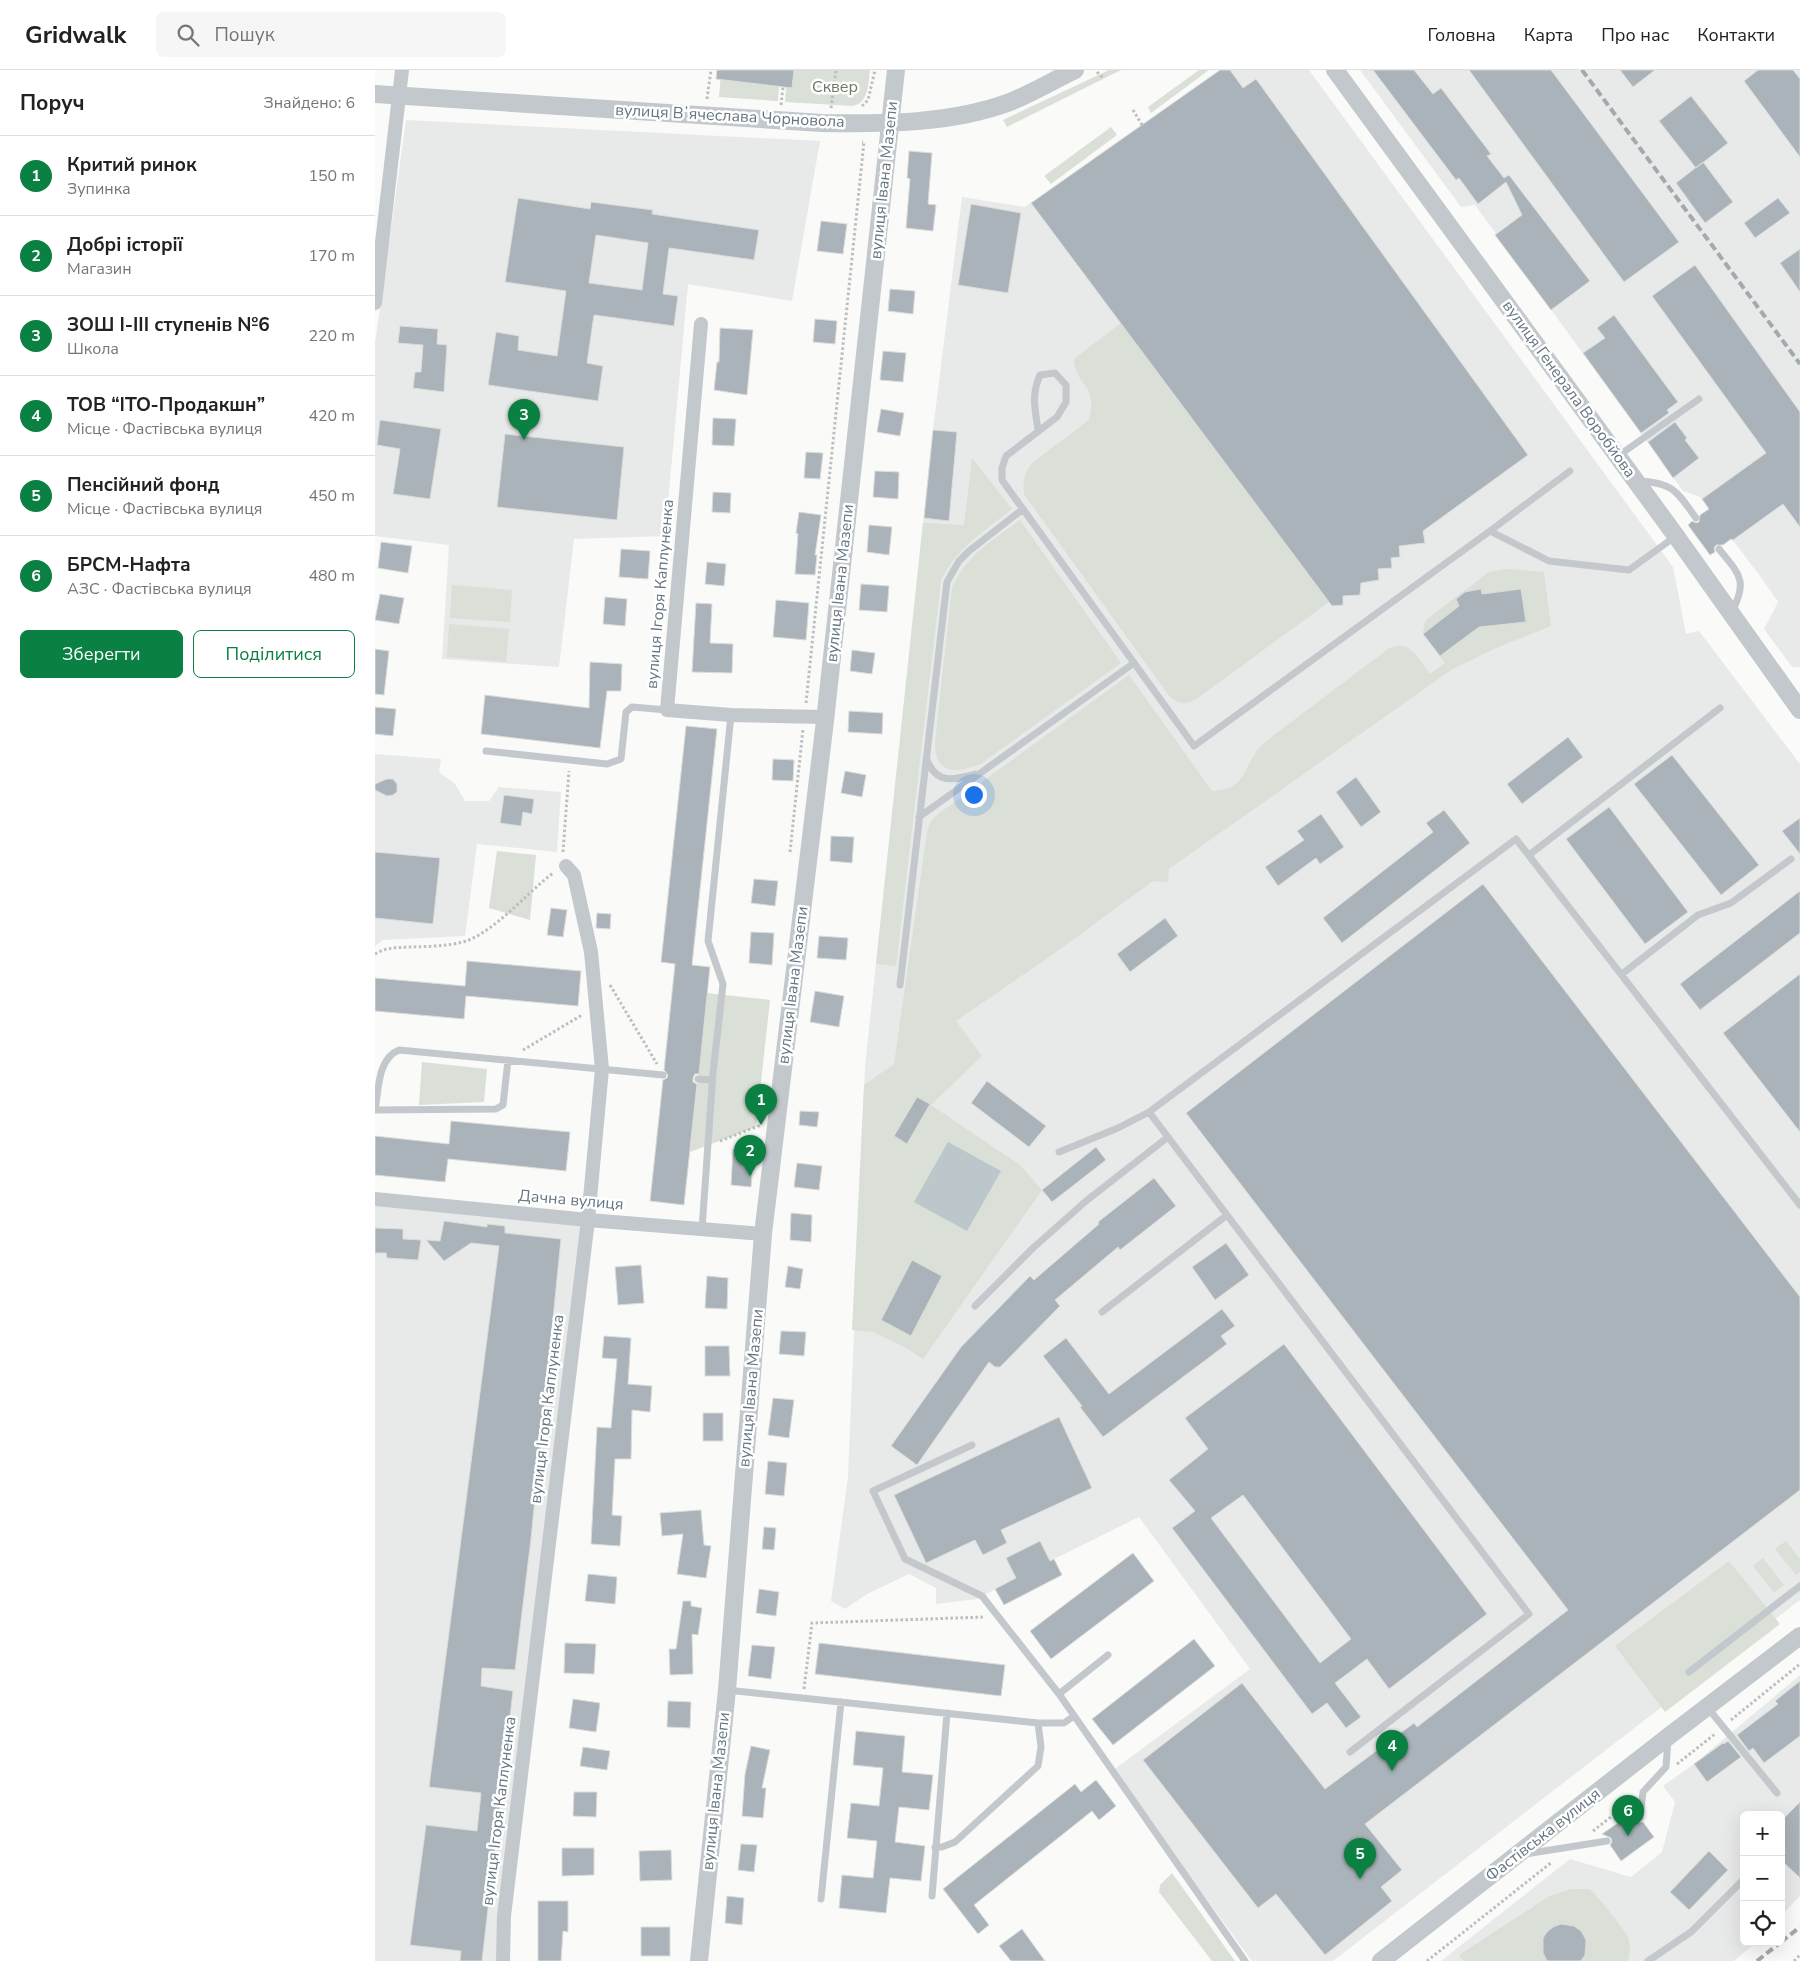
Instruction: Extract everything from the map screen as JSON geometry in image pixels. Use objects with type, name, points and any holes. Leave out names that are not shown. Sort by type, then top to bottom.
[{"type":"street","points":[[375,303],[402,70]]},
{"type":"street","name":"вулиця Івана Мазепи","points":[[699,1961],[727,1690],[763,1234],[825,717],[896,70]]},
{"type":"street","name":"вулиця Вʼячеслава Чорновола","points":[[375,94],[822,123],[890,123],[938,119],[1010,102],[1050,76],[1075,70]]},
{"type":"street","name":"вулиця Генерала Воробйова","points":[[1335,70],[1618,456],[1800,710]]},
{"type":"street","name":"вулиця Ігоря Каплуненка","points":[[701,324],[667,710],[825,717]]},
{"type":"street","name":"вулиця Ігоря Каплуненка","points":[[503,1961],[506,1897],[588,1220],[602,1069],[591,952],[574,875],[566,866]]},
{"type":"street","name":"Дачна вулиця","points":[[375,1199],[588,1220],[763,1234]]},
{"type":"street","name":"Фастівська вулиця","points":[[1381,1961],[1800,1636]]},
{"type":"lane","points":[[1038,430],[1034,407],[1034,389],[1040,375],[1055,373],[1066,385],[1066,402],[1057,417],[1006,456],[1002,468],[1002,480],[1194,746],[1570,471]]},
{"type":"lane","points":[[1618,456],[1699,399]]},
{"type":"lane","points":[[1636,481],[1655,482],[1667,486],[1678,494],[1696,518]]},
{"type":"lane","points":[[900,985],[947,582],[959,561],[969,551],[1023,509]]},
{"type":"lane","points":[[1490,531],[1549,561],[1629,570],[1676,536]]},
{"type":"lane","points":[[1719,549],[1739,575],[1741,587],[1739,598],[1730,613]]},
{"type":"lane","points":[[919,817],[1134,663]]},
{"type":"lane","points":[[486,751],[607,764],[621,759],[627,712],[632,707],[667,710]]},
{"type":"lane","points":[[1529,855],[1720,708]]},
{"type":"lane","points":[[702,1229],[712,1080],[723,984],[708,941],[731,714]]},
{"type":"lane","points":[[926,757],[936,775],[946,779],[954,780],[981,773]]},
{"type":"lane","points":[[1059,1152],[1118,1128],[1149,1112],[1516,838],[1800,1205]]},
{"type":"lane","points":[[1622,974],[1698,915],[1731,903],[1791,859]]},
{"type":"lane","points":[[508,1060],[503,1105],[496,1109],[375,1110],[383,1064],[390,1054],[399,1050],[508,1060],[602,1069],[663,1076]]},
{"type":"lane","points":[[698,1079],[712,1080]]},
{"type":"lane","points":[[1149,1112],[1529,1614],[1350,1752]]},
{"type":"lane","points":[[975,1306],[1033,1248],[1086,1201],[1168,1137]]},
{"type":"lane","points":[[1102,1312],[1227,1215]]},
{"type":"lane","points":[[972,1445],[873,1490],[905,1559],[982,1596],[1059,1694],[1245,1961]]},
{"type":"lane","points":[[1689,1672],[1800,1586]]},
{"type":"lane","points":[[1059,1694],[1108,1655]]},
{"type":"lane","points":[[727,1690],[1038,1723],[1064,1724],[1074,1716]]},
{"type":"lane","points":[[821,1899],[841,1702]]},
{"type":"lane","points":[[1707,1707],[1777,1793]]},
{"type":"lane","points":[[931,1896],[947,1713]]},
{"type":"lane","points":[[935,1847],[942,1847],[955,1842],[1038,1766],[1041,1747],[1038,1723]]},
{"type":"lane","points":[[1640,1817],[1643,1792],[1666,1767],[1669,1736]]},
{"type":"lane","points":[[1518,1855],[1607,1841]]},
{"type":"lane","points":[[1647,1961],[1691,1932],[1740,1884]]},
{"type":"path","points":[[707,100],[711,70]]},
{"type":"path","points":[[836,70],[831,109],[840,109]]},
{"type":"path","points":[[860,109],[868,100],[875,70]]},
{"type":"path","points":[[1097,72],[1104,79]]},
{"type":"path","points":[[781,105],[783,87]]},
{"type":"path","points":[[1133,110],[1142,125]]},
{"type":"path","points":[[375,954],[392,948],[457,943],[469,940],[495,924],[535,886],[557,870],[566,866],[563,852],[569,760]]},
{"type":"path","points":[[605,977],[663,1076]]},
{"type":"path","points":[[508,1060],[597,1006]]},
{"type":"path","points":[[708,1146],[761,1125]]},
{"type":"path","points":[[803,1698],[812,1623],[998,1617]]},
{"type":"path","points":[[1673,1768],[1800,1664]]},
{"type":"path","points":[[1427,1961],[1643,1792]]},
{"type":"path","points":[[1794,1961],[1800,1955]]},
{"type":"shaded area","points":[[1220,70],[1309,70],[1673,567],[1686,634],[1699,631],[1800,764],[1800,1600],[1333,1961],[1252,1961],[1112,1771],[1250,1669],[1139,1517],[977,1599],[936,1604],[936,1588],[909,1574],[867,1594],[845,1609],[831,1601],[848,1477],[865,1066],[933,430],[962,197],[1025,207]]},
{"type":"shaded area","points":[[1360,70],[1800,70],[1800,667],[1792,667],[1764,629],[1778,602],[1760,576],[1700,497],[1683,491],[1475,205],[1461,207]]},
{"type":"shaded area","points":[[406,120],[820,141],[792,301],[688,284],[665,536],[574,539],[559,667],[442,659],[449,545],[375,536],[375,343]]},
{"type":"shaded area","points":[[375,754],[441,759],[439,772],[455,784],[465,801],[489,801],[499,787],[561,792],[557,852],[477,844],[465,936],[383,940],[375,946]]},
{"type":"shaded area","points":[[948,1142],[1001,1171],[967,1231],[914,1202]]},
{"type":"shaded area","points":[[375,1199],[588,1220],[503,1961],[375,1961]]},
{"type":"shaded area","points":[[1800,1675],[1800,1896],[1785,1912],[1785,1811],[1740,1811],[1740,1946],[1751,1946],[1734,1961],[1441,1961],[1570,1859],[1631,1877],[1662,1852],[1675,1802],[1663,1786],[1694,1764]]},
{"type":"green space","name":"Сквер","points":[[794,70],[870,70],[867,92],[862,101],[853,106],[785,102],[786,88],[792,88]]},
{"type":"green space","points":[[1109,70],[1121,70],[1007,127],[1003,120]]},
{"type":"green space","points":[[1199,70],[1209,70],[1151,113],[1148,107]]},
{"type":"green space","points":[[721,73],[728,80],[779,87],[778,101],[719,97]]},
{"type":"green space","points":[[1111,127],[1117,135],[1051,184],[1044,176]]},
{"type":"green space","points":[[1121,323],[1329,602],[1195,700],[1187,703],[1176,701],[1167,693],[1024,494],[1025,477],[1033,462],[1089,420],[1091,399],[1075,368],[1074,359]]},
{"type":"green space","points":[[972,458],[1012,509],[963,549],[941,580],[896,966],[876,964],[923,523],[964,525]]},
{"type":"green space","points":[[1020,520],[1121,663],[982,763],[965,769],[950,769],[939,761],[935,743],[952,588],[958,576],[972,558]]},
{"type":"green space","points":[[1506,569],[1544,572],[1551,626],[1496,648],[1451,670],[1169,869],[1168,882],[1153,881],[1052,955],[956,1021],[982,1056],[931,1105],[1020,1165],[1042,1190],[923,1359],[906,1348],[873,1332],[852,1330],[864,1085],[894,1064],[927,832],[931,821],[1129,675],[1212,791],[1230,787],[1236,784],[1244,774],[1256,752],[1264,743],[1388,649],[1396,646],[1408,648],[1413,651],[1430,674],[1445,663],[1423,634],[1427,619],[1489,572]]},
{"type":"green space","points":[[452,585],[512,590],[510,622],[450,618]]},
{"type":"green space","points":[[449,624],[509,629],[506,662],[447,657]]},
{"type":"green space","points":[[497,851],[536,855],[530,920],[489,908]]},
{"type":"green space","points":[[707,993],[770,1000],[756,1127],[690,1152]]},
{"type":"green space","points":[[422,1062],[487,1069],[484,1102],[419,1105]]},
{"type":"green space","points":[[1786,1541],[1800,1559],[1800,1572],[1796,1575],[1775,1549]]},
{"type":"green space","points":[[1763,1558],[1784,1585],[1774,1593],[1753,1566]]},
{"type":"green space","points":[[1729,1561],[1780,1624],[1665,1712],[1615,1646]]},
{"type":"green space","points":[[1172,1873],[1235,1961],[1212,1961],[1159,1892],[1160,1885]]},
{"type":"green space","points":[[1571,1889],[1590,1889],[1616,1920],[1629,1940],[1628,1961],[1464,1961],[1459,1955],[1548,1897]]},
{"type":"building","points":[[717,70],[794,70],[792,88],[716,79]]},
{"type":"building","points":[[1220,70],[1230,70],[1243,88],[1256,79],[1528,455],[1423,531],[1425,543],[1399,546],[1400,557],[1391,558],[1392,568],[1378,569],[1379,580],[1361,583],[1360,595],[1343,596],[1343,605],[1332,606],[1031,203]]},
{"type":"building","points":[[1373,70],[1414,70],[1433,94],[1441,88],[1491,154],[1487,156],[1504,178],[1509,175],[1590,281],[1551,310],[1495,235],[1522,215],[1506,182],[1478,204],[1459,178],[1456,180]]},
{"type":"building","points":[[1469,70],[1551,70],[1679,242],[1624,282]]},
{"type":"building","points":[[1620,70],[1655,70],[1633,87]]},
{"type":"building","points":[[1758,70],[1793,70],[1800,79],[1800,157],[1744,81]]},
{"type":"building","points":[[1691,96],[1728,143],[1696,168],[1659,121]]},
{"type":"building","points":[[909,151],[932,153],[928,204],[936,205],[933,231],[906,228],[910,179],[907,178]]},
{"type":"building","points":[[1703,162],[1733,202],[1705,223],[1676,183]]},
{"type":"building","points":[[518,198],[590,209],[591,202],[653,210],[652,214],[759,230],[754,260],[669,248],[663,294],[678,296],[674,326],[594,315],[587,363],[603,366],[598,401],[488,385],[496,332],[519,336],[518,350],[557,356],[566,291],[505,282]],"holes":[[[596,235],[648,243],[642,290],[589,283]]]},
{"type":"building","points":[[1778,198],[1790,213],[1755,238],[1744,223]]},
{"type":"building","points":[[971,204],[1021,213],[1008,293],[958,285]]},
{"type":"building","points":[[821,221],[847,224],[843,254],[817,251]]},
{"type":"building","points":[[1800,249],[1800,292],[1780,263]]},
{"type":"building","points":[[1695,265],[1800,412],[1800,527],[1783,504],[1733,540],[1731,539],[1723,545],[1716,545],[1714,548],[1715,552],[1710,555],[1688,525],[1692,521],[1699,522],[1700,515],[1709,509],[1702,499],[1766,453],[1652,296]]},
{"type":"building","points":[[890,289],[915,291],[913,314],[888,311]]},
{"type":"building","points":[[1614,315],[1678,402],[1667,410],[1669,413],[1641,433],[1583,353],[1605,338],[1597,328]]},
{"type":"building","points":[[815,319],[837,321],[835,344],[813,342]]},
{"type":"building","points":[[400,326],[438,329],[437,344],[447,345],[444,392],[413,388],[415,372],[421,372],[423,345],[398,343]]},
{"type":"building","points":[[720,328],[753,330],[747,395],[714,390],[717,362],[719,362]]},
{"type":"building","points":[[883,351],[906,353],[903,382],[880,380]]},
{"type":"building","points":[[881,409],[904,413],[900,436],[877,432]]},
{"type":"building","points":[[713,418],[736,419],[734,446],[712,445]]},
{"type":"building","points":[[380,420],[441,429],[430,499],[393,494],[400,449],[377,445]]},
{"type":"building","points":[[1675,422],[1687,438],[1685,440],[1699,458],[1673,478],[1648,442]]},
{"type":"building","points":[[933,430],[957,432],[949,521],[924,518]]},
{"type":"building","points":[[505,434],[624,447],[617,520],[497,507]]},
{"type":"building","points":[[806,452],[823,453],[820,479],[804,478]]},
{"type":"building","points":[[875,471],[899,472],[898,499],[873,497]]},
{"type":"building","points":[[713,492],[731,493],[730,513],[712,512]]},
{"type":"building","points":[[799,512],[821,515],[815,555],[817,555],[815,575],[795,574],[798,534],[796,533]]},
{"type":"building","points":[[869,525],[892,527],[889,555],[867,552]]},
{"type":"building","points":[[381,542],[412,546],[408,573],[378,568]]},
{"type":"building","points":[[621,549],[650,551],[648,579],[619,577]]},
{"type":"building","points":[[707,562],[726,564],[724,586],[705,584]]},
{"type":"building","points":[[861,584],[889,586],[887,612],[859,610]]},
{"type":"building","points":[[1481,589],[1482,594],[1521,589],[1526,622],[1479,627],[1440,656],[1423,634],[1459,606],[1456,599],[1465,592]]},
{"type":"building","points":[[380,594],[404,598],[399,624],[375,620]]},
{"type":"building","points":[[605,597],[627,599],[625,626],[603,624]]},
{"type":"building","points":[[776,600],[809,603],[806,640],[773,637]]},
{"type":"building","points":[[696,603],[712,604],[710,643],[733,644],[732,673],[692,672]]},
{"type":"building","points":[[375,649],[389,651],[384,695],[375,694]]},
{"type":"building","points":[[852,650],[875,653],[872,674],[850,671]]},
{"type":"building","points":[[590,662],[622,664],[621,691],[607,691],[600,748],[481,734],[485,695],[589,708]]},
{"type":"building","points":[[375,707],[396,709],[393,736],[375,734]]},
{"type":"building","points":[[849,711],[883,713],[882,734],[848,732]]},
{"type":"building","points":[[686,726],[717,729],[692,965],[710,967],[699,1074],[695,1074],[693,1078],[693,1082],[697,1084],[684,1205],[650,1201],[663,1080],[668,1075],[664,1070],[675,964],[661,962]]},
{"type":"building","points":[[1568,737],[1583,757],[1522,804],[1507,784]]},
{"type":"building","points":[[1672,755],[1759,865],[1721,895],[1634,784]]},
{"type":"building","points":[[773,759],[794,760],[793,781],[772,780]]},
{"type":"building","points":[[845,771],[866,775],[862,797],[841,793]]},
{"type":"building","points":[[1356,777],[1381,812],[1361,827],[1336,792]]},
{"type":"building","points":[[387,779],[393,779],[397,784],[397,792],[393,795],[387,796],[375,790],[375,784]]},
{"type":"building","points":[[504,795],[534,799],[532,814],[523,812],[521,826],[500,823]]},
{"type":"building","points":[[1609,807],[1688,912],[1645,944],[1566,839]]},
{"type":"building","points":[[1444,810],[1470,843],[1342,943],[1323,918],[1433,832],[1426,823]]},
{"type":"building","points":[[1321,814],[1344,847],[1320,864],[1316,858],[1278,886],[1265,867],[1304,840],[1297,831]]},
{"type":"building","points":[[1800,818],[1800,854],[1782,831]]},
{"type":"building","points":[[831,836],[854,837],[852,863],[830,861]]},
{"type":"building","points":[[375,852],[440,858],[433,924],[375,918]]},
{"type":"building","points":[[754,879],[778,881],[775,906],[751,903]]},
{"type":"building","points":[[1483,884],[1800,1297],[1800,1490],[1365,1824],[1402,1870],[1381,1887],[1392,1901],[1325,1955],[1276,1894],[1258,1908],[1143,1760],[1242,1683],[1325,1789],[1414,1723],[1417,1727],[1568,1610],[1186,1113]]},
{"type":"building","points":[[1800,891],[1800,933],[1700,1010],[1680,984]]},
{"type":"building","points":[[551,908],[567,910],[563,937],[547,935]]},
{"type":"building","points":[[597,913],[611,914],[610,929],[596,928]]},
{"type":"building","points":[[1165,918],[1178,936],[1130,972],[1117,954]]},
{"type":"building","points":[[751,932],[774,933],[772,965],[749,963]]},
{"type":"building","points":[[819,936],[848,938],[846,960],[817,958]]},
{"type":"building","points":[[467,961],[581,971],[578,1006],[466,996],[464,1019],[375,1011],[375,978],[465,986]]},
{"type":"building","points":[[1800,974],[1800,1132],[1723,1033]]},
{"type":"building","points":[[815,991],[844,996],[839,1027],[810,1022]]},
{"type":"building","points":[[987,1081],[1046,1126],[1029,1147],[971,1103]]},
{"type":"building","points":[[917,1097],[930,1104],[907,1144],[894,1136]]},
{"type":"building","points":[[800,1111],[819,1112],[817,1127],[799,1125]]},
{"type":"building","points":[[451,1121],[570,1132],[566,1171],[448,1159],[445,1182],[375,1175],[375,1136],[449,1144]]},
{"type":"building","points":[[1096,1147],[1106,1160],[1052,1202],[1042,1190]]},
{"type":"building","points":[[733,1149],[754,1151],[751,1187],[731,1185]]},
{"type":"building","points":[[797,1163],[822,1166],[819,1190],[794,1187]]},
{"type":"building","points":[[1154,1178],[1176,1206],[1120,1250],[1118,1247],[1055,1300],[1060,1306],[1000,1367],[995,1367],[989,1362],[917,1465],[891,1446],[961,1347],[1030,1276],[1034,1280],[1099,1224],[1098,1222]]},
{"type":"building","points":[[791,1213],[812,1215],[811,1242],[790,1240]]},
{"type":"building","points":[[444,1221],[487,1227],[487,1224],[505,1226],[505,1233],[561,1239],[531,1539],[515,1670],[482,1668],[481,1686],[513,1691],[482,1961],[460,1961],[461,1951],[410,1945],[426,1825],[477,1831],[481,1793],[429,1787],[499,1246],[471,1243],[444,1261],[426,1240],[440,1241]]},
{"type":"building","points":[[375,1228],[403,1229],[403,1239],[421,1240],[418,1260],[387,1258],[386,1253],[375,1253]]},
{"type":"building","points":[[1226,1243],[1249,1275],[1215,1300],[1192,1267]]},
{"type":"building","points":[[912,1260],[942,1276],[911,1336],[881,1320]]},
{"type":"building","points":[[641,1265],[644,1303],[618,1305],[615,1267]]},
{"type":"building","points":[[788,1266],[803,1269],[800,1289],[785,1287]]},
{"type":"building","points":[[707,1276],[728,1278],[727,1309],[705,1308]]},
{"type":"building","points":[[1222,1309],[1235,1326],[1221,1336],[1227,1344],[1103,1437],[1080,1407],[1082,1406],[1043,1356],[1066,1338],[1109,1394]]},
{"type":"building","points":[[781,1331],[806,1332],[804,1356],[779,1354]]},
{"type":"building","points":[[604,1336],[631,1338],[628,1384],[652,1386],[650,1412],[632,1410],[631,1459],[615,1459],[612,1515],[622,1516],[620,1546],[591,1544],[597,1427],[611,1428],[617,1359],[602,1358]]},
{"type":"building","points":[[1284,1344],[1487,1614],[1389,1689],[1367,1659],[1335,1683],[1361,1717],[1346,1728],[1327,1703],[1312,1714],[1172,1528],[1195,1511],[1169,1480],[1208,1449],[1185,1418]],"holes":[[[1243,1495],[1351,1639],[1320,1663],[1211,1518]]]},
{"type":"building","points":[[705,1346],[729,1346],[730,1376],[705,1376]]},
{"type":"building","points":[[773,1398],[794,1400],[789,1438],[768,1435]]},
{"type":"building","points":[[703,1413],[723,1413],[723,1441],[703,1441]]},
{"type":"building","points":[[1059,1417],[1092,1488],[1001,1530],[1007,1543],[983,1555],[975,1540],[926,1563],[894,1495]]},
{"type":"building","points":[[768,1461],[787,1463],[784,1496],[765,1494]]},
{"type":"building","points":[[701,1510],[704,1545],[711,1546],[706,1578],[677,1574],[683,1534],[662,1536],[660,1513]]},
{"type":"building","points":[[764,1527],[776,1528],[774,1550],[762,1549]]},
{"type":"building","points":[[1040,1541],[1050,1561],[1054,1559],[1062,1575],[1004,1605],[995,1589],[1016,1578],[1006,1558]]},
{"type":"building","points":[[1133,1553],[1154,1581],[1051,1659],[1030,1631]]},
{"type":"building","points":[[588,1574],[617,1577],[615,1604],[585,1601]]},
{"type":"building","points":[[759,1589],[779,1592],[776,1616],[756,1613]]},
{"type":"building","points":[[683,1601],[691,1601],[691,1606],[702,1608],[698,1635],[692,1634],[693,1674],[670,1675],[669,1649],[676,1649]]},
{"type":"building","points":[[1194,1639],[1215,1666],[1113,1745],[1092,1719]]},
{"type":"building","points":[[565,1643],[596,1644],[594,1674],[564,1673]]},
{"type":"building","points":[[819,1643],[1005,1665],[1001,1696],[815,1674]]},
{"type":"building","points":[[752,1645],[775,1647],[771,1679],[748,1676]]},
{"type":"building","points":[[1800,1681],[1800,1736],[1764,1763],[1753,1748],[1749,1751],[1737,1735],[1778,1704],[1775,1701]]},
{"type":"building","points":[[573,1699],[600,1703],[596,1732],[569,1728]]},
{"type":"building","points":[[668,1701],[691,1702],[690,1728],[667,1727]]},
{"type":"building","points":[[856,1731],[905,1736],[902,1772],[933,1775],[929,1810],[899,1807],[895,1842],[925,1846],[921,1881],[890,1878],[886,1913],[839,1908],[842,1875],[873,1878],[877,1841],[847,1838],[851,1803],[879,1806],[883,1768],[853,1765]]},
{"type":"building","points":[[1728,1741],[1741,1757],[1707,1782],[1694,1764]]},
{"type":"building","points":[[751,1746],[770,1750],[762,1788],[766,1788],[763,1818],[742,1816],[745,1774]]},
{"type":"building","points":[[583,1747],[610,1751],[607,1770],[580,1766]]},
{"type":"building","points":[[1096,1780],[1116,1806],[1099,1820],[1092,1811],[974,1905],[989,1925],[978,1934],[943,1889],[1075,1784],[1081,1792]]},
{"type":"building","points":[[574,1792],[597,1792],[596,1817],[573,1816]]},
{"type":"building","points":[[1800,1802],[1800,1878],[1785,1864],[1785,1817]]},
{"type":"building","points":[[1635,1811],[1635,1820],[1643,1822],[1654,1837],[1621,1861],[1610,1845],[1612,1842],[1611,1838],[1602,1834]]},
{"type":"building","points":[[741,1844],[757,1845],[754,1872],[738,1870]]},
{"type":"building","points":[[562,1848],[594,1848],[594,1875],[562,1876]]},
{"type":"building","points":[[671,1850],[672,1880],[640,1881],[639,1851]]},
{"type":"building","points":[[1709,1851],[1728,1870],[1689,1910],[1670,1892]]},
{"type":"building","points":[[727,1896],[744,1898],[742,1925],[725,1923]]},
{"type":"building","points":[[538,1901],[568,1901],[568,1932],[563,1931],[561,1961],[538,1961]]},
{"type":"building","points":[[1561,1924],[1574,1926],[1581,1931],[1586,1940],[1585,1955],[1581,1961],[1547,1961],[1543,1953],[1543,1938],[1553,1927]]},
{"type":"building","points":[[641,1927],[670,1927],[670,1956],[641,1956]]},
{"type":"building","points":[[1022,1929],[1045,1961],[1011,1961],[999,1946]]},
{"type":"railway","points":[[1582,70],[1800,364]]},
{"type":"railway","points":[[1785,1939],[1800,1927]]},
{"type":"railway","points":[[1757,1961],[1776,1946]]},
{"type":"place","name":"ЗОШ І-ІІІ ступенів №6","points":[[524,440]]},
{"type":"place","name":"Критий ринок","points":[[761,1125]]},
{"type":"place","name":"Добрі історії","points":[[750,1176]]},
{"type":"place","name":"ТОВ “ІТО-Продакшн”","points":[[1392,1771]]},
{"type":"place","name":"БРСМ-Нафта","points":[[1628,1836]]},
{"type":"place","name":"Пенсійний фонд","points":[[1360,1879]]}]
